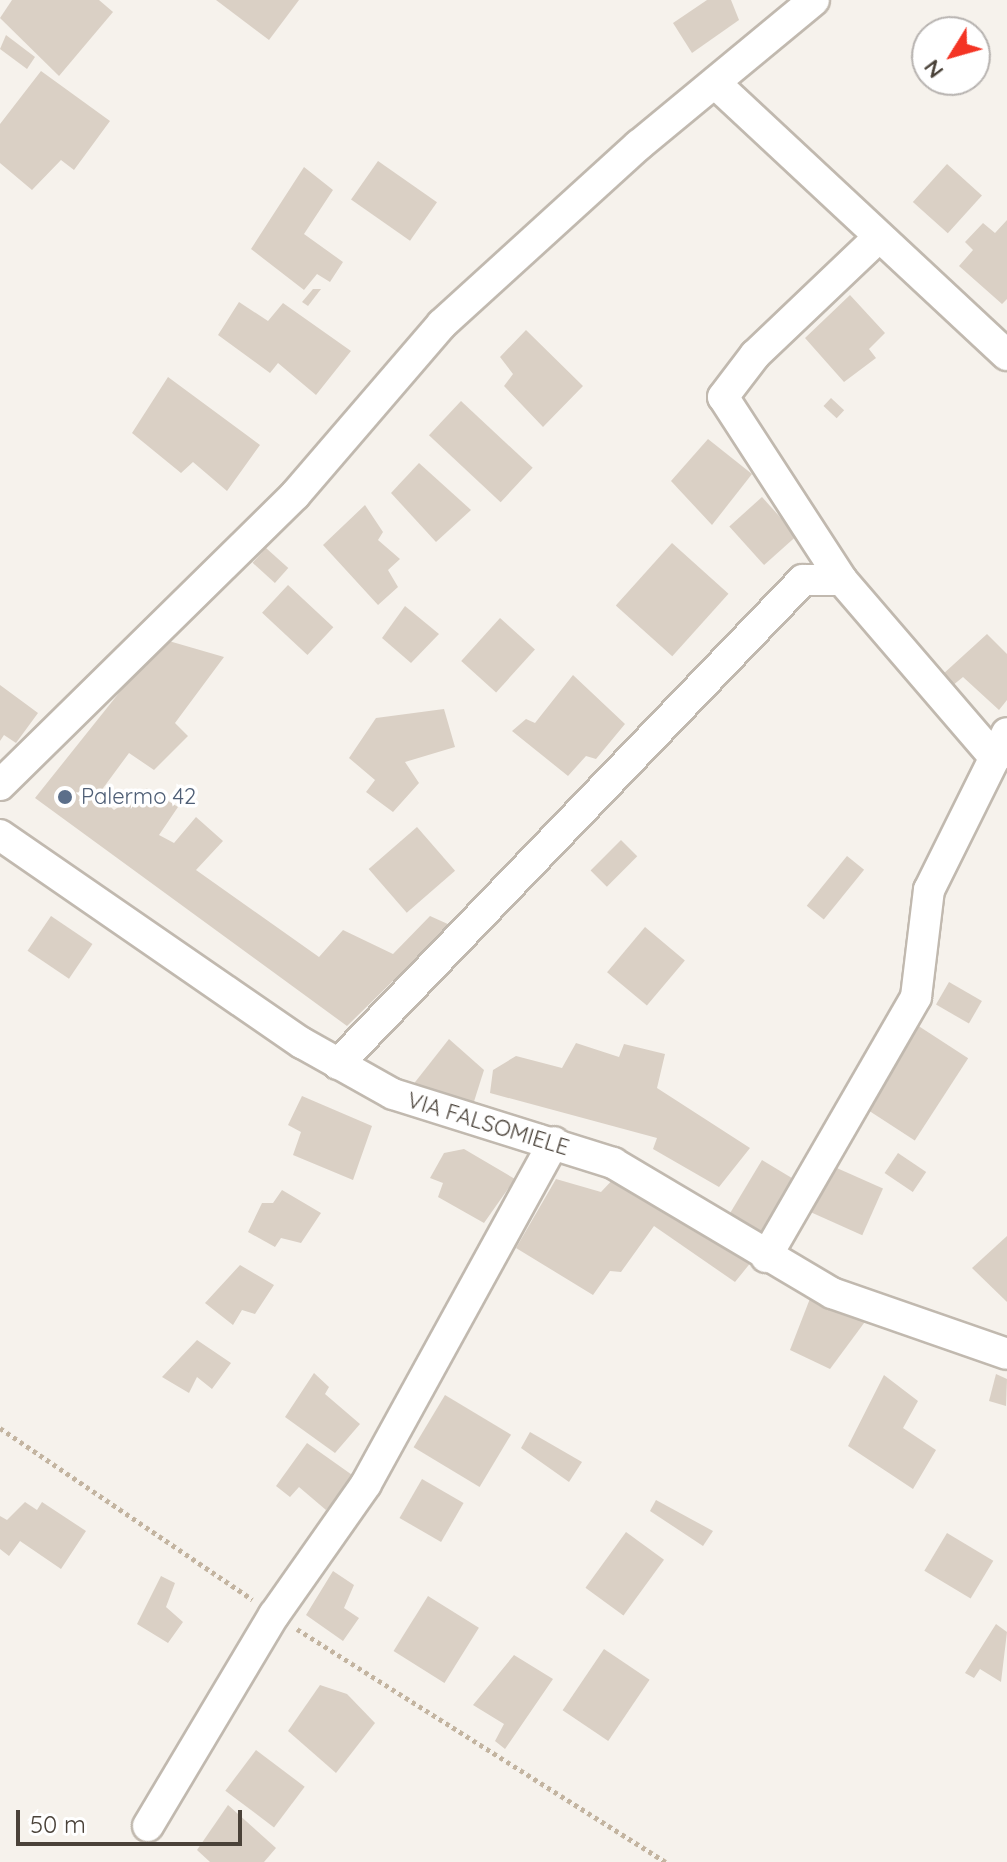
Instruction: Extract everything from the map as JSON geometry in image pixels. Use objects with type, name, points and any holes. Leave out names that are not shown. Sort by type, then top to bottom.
[{"type":"street","points":[[0,785],[295,495],[442,324],[715,83],[814,0]]},
{"type":"street","points":[[715,83],[1007,355]]},
{"type":"street","points":[[766,1257],[916,997],[929,890],[1001,745],[842,580],[723,397],[755,355],[879,237]]},
{"type":"street","points":[[338,1064],[803,580],[842,580]]},
{"type":"street","name":"VIA FALSOMIELE","points":[[0,835],[338,1064],[450,1117],[554,1142],[613,1163],[766,1257],[894,1318],[1007,1354]]},
{"type":"street","points":[[148,1826],[274,1615],[366,1484],[554,1142]]},
{"type":"path","points":[[0,1428],[274,1615],[665,1862]]},
{"type":"building","points":[[12,0],[99,0],[113,12],[59,76],[0,18]]},
{"type":"building","points":[[216,0],[299,0],[269,40]]},
{"type":"building","points":[[707,0],[731,0],[739,20],[692,53],[673,23]]},
{"type":"building","points":[[6,35],[35,57],[27,69],[0,49]]},
{"type":"building","points":[[41,71],[110,121],[74,170],[61,160],[32,190],[0,163],[0,124]]},
{"type":"building","points":[[378,161],[437,202],[410,241],[351,200]]},
{"type":"building","points":[[947,164],[982,195],[948,233],[913,202]]},
{"type":"building","points":[[304,167],[333,190],[304,234],[343,262],[330,282],[317,274],[304,290],[251,249]]},
{"type":"building","points":[[1007,220],[1007,299],[1002,304],[959,266],[973,250],[965,242],[983,223],[995,233]]},
{"type":"building","points":[[313,289],[321,289],[308,306],[302,302]]},
{"type":"building","points":[[850,295],[885,333],[869,349],[876,358],[844,382],[805,338]]},
{"type":"building","points":[[239,302],[268,321],[283,303],[351,351],[316,395],[278,363],[270,373],[218,335]]},
{"type":"building","points":[[526,330],[583,386],[543,427],[504,386],[513,374],[500,357]]},
{"type":"building","points":[[168,377],[260,445],[227,491],[193,462],[181,473],[132,433]]},
{"type":"building","points":[[831,398],[844,410],[837,418],[823,406]]},
{"type":"building","points":[[461,401],[533,468],[501,502],[429,435]]},
{"type":"building","points":[[708,439],[752,474],[712,525],[671,481]]},
{"type":"building","points":[[419,463],[471,510],[436,542],[391,493]]},
{"type":"building","points":[[762,497],[797,536],[764,565],[729,526]]},
{"type":"building","points":[[365,505],[383,532],[378,540],[400,559],[388,570],[398,587],[378,605],[323,545]]},
{"type":"building","points":[[672,543],[728,594],[672,656],[616,605]]},
{"type":"building","points":[[266,548],[288,568],[275,583],[253,563]]},
{"type":"building","points":[[288,585],[333,627],[307,655],[262,613]]},
{"type":"building","points":[[405,606],[439,634],[411,663],[382,638]]},
{"type":"building","points":[[500,618],[535,649],[496,693],[461,661]]},
{"type":"building","points":[[987,634],[1007,654],[1007,700],[999,710],[963,677],[952,686],[942,675]]},
{"type":"building","points":[[162,639],[224,657],[175,723],[188,736],[154,770],[129,753],[98,795],[114,810],[147,788],[178,807],[159,835],[174,843],[196,817],[223,841],[196,870],[319,957],[343,930],[393,954],[430,916],[450,925],[347,1026],[35,798]]},
{"type":"building","points":[[573,675],[625,724],[596,759],[586,756],[568,776],[512,731],[526,719],[535,723]]},
{"type":"building","points":[[0,685],[38,713],[16,743],[4,735],[0,741]]},
{"type":"building","points":[[444,709],[455,747],[405,762],[419,783],[393,812],[366,792],[375,780],[349,758],[376,718]]},
{"type":"building","points":[[417,827],[455,871],[407,913],[369,869]]},
{"type":"building","points":[[621,840],[637,856],[607,887],[591,870]]},
{"type":"building","points":[[847,856],[864,870],[824,920],[807,906]]},
{"type":"building","points":[[51,916],[92,944],[69,979],[28,951]]},
{"type":"building","points":[[645,927],[685,960],[647,1006],[607,972]]},
{"type":"building","points":[[949,982],[982,1001],[969,1024],[936,1005]]},
{"type":"building","points":[[917,1025],[968,1058],[915,1140],[864,1107]]},
{"type":"building","points":[[449,1039],[484,1070],[471,1111],[412,1086]]},
{"type":"building","points":[[576,1043],[619,1057],[624,1044],[665,1054],[657,1088],[750,1148],[719,1187],[653,1149],[657,1138],[490,1093],[493,1070],[516,1056],[562,1068]]},
{"type":"building","points":[[302,1096],[372,1126],[353,1180],[293,1155],[301,1132],[288,1125]]},
{"type":"building","points":[[464,1149],[515,1179],[484,1223],[438,1197],[443,1183],[430,1178],[444,1153]]},
{"type":"building","points":[[898,1153],[926,1172],[913,1192],[885,1173]]},
{"type":"building","points":[[762,1160],[798,1182],[766,1236],[730,1214]]},
{"type":"building","points":[[830,1165],[883,1189],[862,1235],[809,1212]]},
{"type":"building","points":[[618,1174],[752,1261],[735,1282],[654,1226],[621,1272],[610,1271],[593,1295],[516,1248],[556,1179],[601,1192]]},
{"type":"building","points":[[282,1190],[321,1213],[301,1243],[281,1238],[275,1247],[248,1232],[262,1203],[273,1203]]},
{"type":"building","points":[[1007,1236],[1007,1302],[972,1268]]},
{"type":"building","points":[[240,1265],[274,1285],[255,1314],[242,1310],[233,1325],[205,1303]]},
{"type":"building","points":[[811,1296],[870,1315],[830,1369],[790,1350]]},
{"type":"building","points":[[197,1340],[231,1363],[212,1389],[197,1377],[189,1393],[162,1377]]},
{"type":"building","points":[[314,1373],[329,1387],[325,1394],[360,1424],[335,1453],[285,1417]]},
{"type":"building","points":[[996,1374],[1007,1379],[1006,1406],[989,1401]]},
{"type":"building","points":[[884,1375],[918,1401],[903,1428],[936,1450],[913,1489],[848,1446]]},
{"type":"building","points":[[445,1395],[511,1435],[480,1487],[414,1447]]},
{"type":"building","points":[[530,1432],[582,1462],[569,1482],[521,1448]]},
{"type":"building","points":[[307,1443],[355,1477],[326,1510],[299,1487],[290,1497],[276,1486]]},
{"type":"building","points":[[422,1479],[464,1503],[441,1542],[399,1518]]},
{"type":"building","points":[[656,1500],[713,1531],[703,1546],[650,1511]]},
{"type":"building","points":[[25,1502],[37,1510],[42,1502],[86,1531],[61,1569],[20,1541],[9,1556],[0,1549],[0,1516],[7,1520]]},
{"type":"building","points":[[626,1532],[664,1560],[623,1615],[585,1588]]},
{"type":"building","points":[[947,1533],[993,1561],[971,1599],[924,1571]]},
{"type":"building","points":[[333,1571],[354,1585],[344,1608],[359,1618],[343,1641],[306,1615]]},
{"type":"building","points":[[161,1576],[175,1583],[166,1607],[183,1622],[168,1643],[137,1624]]},
{"type":"building","points":[[428,1596],[479,1628],[444,1683],[394,1651]]},
{"type":"building","points":[[996,1624],[1007,1632],[1001,1682],[980,1669],[974,1678],[965,1673]]},
{"type":"building","points":[[604,1649],[650,1680],[608,1741],[563,1710]]},
{"type":"building","points":[[514,1655],[553,1679],[505,1749],[495,1741],[504,1724],[473,1705]]},
{"type":"building","points":[[320,1685],[347,1694],[375,1723],[336,1773],[288,1731]]},
{"type":"building","points":[[256,1750],[305,1787],[274,1827],[225,1791]]},
{"type":"building","points":[[228,1805],[276,1848],[264,1862],[210,1862],[197,1850]]},
{"type":"place","name":"Palermo 42","points":[[65,797]]}]
